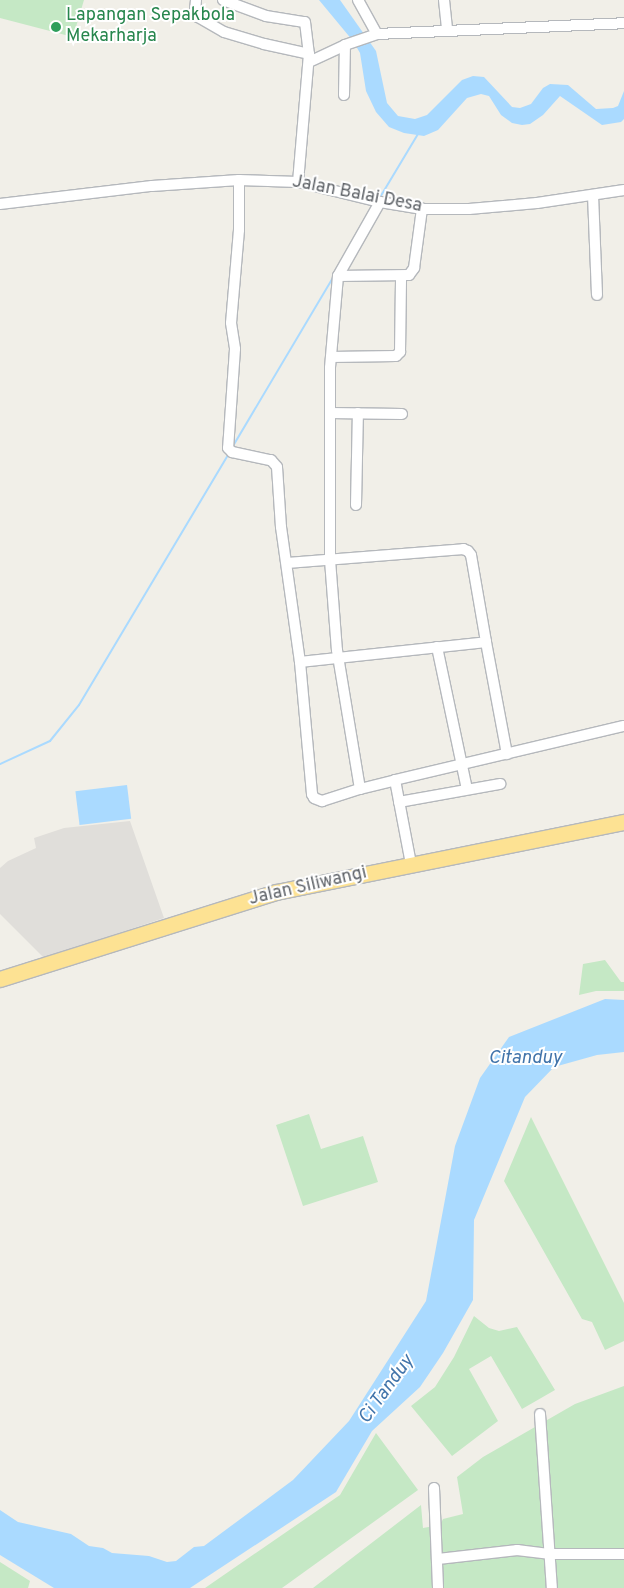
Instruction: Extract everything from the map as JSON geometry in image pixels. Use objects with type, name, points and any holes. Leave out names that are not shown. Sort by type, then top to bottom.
[{"type":"highway","name":"Jalan Siliwangi","points":[[0,979],[268,894],[624,822]]},
{"type":"street","points":[[196,0],[195,12],[198,17],[224,32],[309,58],[374,35],[624,23]]},
{"type":"street","points":[[223,0],[266,16],[305,22],[309,58],[298,182]]},
{"type":"street","points":[[358,0],[374,35]]},
{"type":"street","points":[[444,0],[447,30]]},
{"type":"street","points":[[344,94],[348,44]]},
{"type":"street","points":[[239,180],[239,230],[231,323],[235,358],[230,450],[276,463],[281,527],[300,662],[314,798],[322,801],[395,780],[624,726]]},
{"type":"street","name":"Jalan Balai Desa","points":[[0,204],[152,186],[239,180],[298,182],[376,201],[422,209],[469,209],[624,190]]},
{"type":"street","points":[[593,195],[596,295]]},
{"type":"street","points":[[360,789],[338,656],[330,560],[331,357],[338,276],[376,201]]},
{"type":"street","points":[[338,276],[409,275],[414,268],[422,209]]},
{"type":"street","points":[[331,357],[396,356],[400,352],[400,276]]},
{"type":"street","points":[[330,412],[402,414]]},
{"type":"street","points":[[356,505],[358,412]]},
{"type":"street","points":[[287,563],[463,549],[468,551],[472,555],[507,754]]},
{"type":"street","points":[[300,662],[338,656],[486,642]]},
{"type":"street","points":[[437,647],[460,764],[467,789]]},
{"type":"street","points":[[395,780],[411,864]]},
{"type":"street","points":[[399,802],[500,784]]},
{"type":"street","points":[[540,1414],[552,1588]]},
{"type":"street","points":[[434,1488],[438,1588]]},
{"type":"street","points":[[438,1559],[517,1550],[551,1554],[624,1554]]},
{"type":"shaded area","points":[[130,821],[164,918],[44,958],[0,914],[0,868],[8,861],[36,848],[34,838],[64,828]]},
{"type":"green space","name":"Lapangan Sepakbola Mekarharja","points":[[0,0],[84,0],[73,37],[0,18]]},
{"type":"green space","points":[[605,960],[621,982],[624,982],[624,991],[596,991],[579,995],[583,964]]},
{"type":"green space","points":[[309,1114],[321,1149],[363,1136],[378,1182],[303,1206],[276,1125]]},
{"type":"green space","points":[[531,1117],[624,1303],[624,1341],[605,1350],[592,1322],[582,1319],[504,1181]]},
{"type":"green space","points":[[474,1316],[489,1328],[499,1331],[517,1327],[555,1390],[522,1409],[491,1356],[469,1369],[498,1421],[452,1456],[411,1406],[435,1387],[454,1357]]},
{"type":"green space","points":[[624,1386],[624,1588],[313,1588],[421,1505],[423,1528],[440,1525],[443,1519],[463,1514],[457,1477],[483,1457],[575,1404]]},
{"type":"green space","points":[[376,1433],[418,1490],[282,1588],[205,1588],[340,1495]]},
{"type":"green space","points":[[0,1562],[30,1581],[28,1588],[0,1588]]},
{"type":"water","points":[[319,0],[340,0],[376,51],[387,103],[398,116],[415,119],[427,115],[462,80],[473,76],[484,77],[512,107],[520,108],[531,104],[543,88],[550,84],[568,85],[596,109],[618,106],[624,91],[624,119],[621,122],[602,125],[560,96],[543,115],[530,124],[522,125],[512,123],[501,115],[489,96],[481,94],[467,98],[438,130],[424,136],[404,133],[389,127],[376,112],[366,91],[360,53],[353,41]]},
{"type":"water","points":[[127,785],[131,819],[80,825],[75,791]]},
{"type":"water","name":"Citanduy","points":[[605,999],[624,1000],[624,1052],[597,1055],[554,1067],[525,1097],[474,1220],[473,1300],[443,1353],[420,1387],[372,1431],[336,1492],[190,1588],[54,1588],[0,1555],[0,1510],[18,1522],[71,1534],[89,1546],[103,1548],[112,1553],[149,1556],[167,1562],[176,1561],[194,1547],[204,1546],[293,1480],[349,1421],[426,1301],[455,1146],[480,1078],[509,1037]]},
{"type":"waterway","points":[[379,199],[418,134]]},
{"type":"waterway","points":[[233,446],[334,276]]},
{"type":"waterway","points":[[0,764],[50,741],[79,705],[228,455]]},
{"type":"place","name":"Lapangan Sepakbola Mekarharja","points":[[56,27]]},
{"type":"water label","name":"Ci Tanduy","points":[[387,1390]]}]
